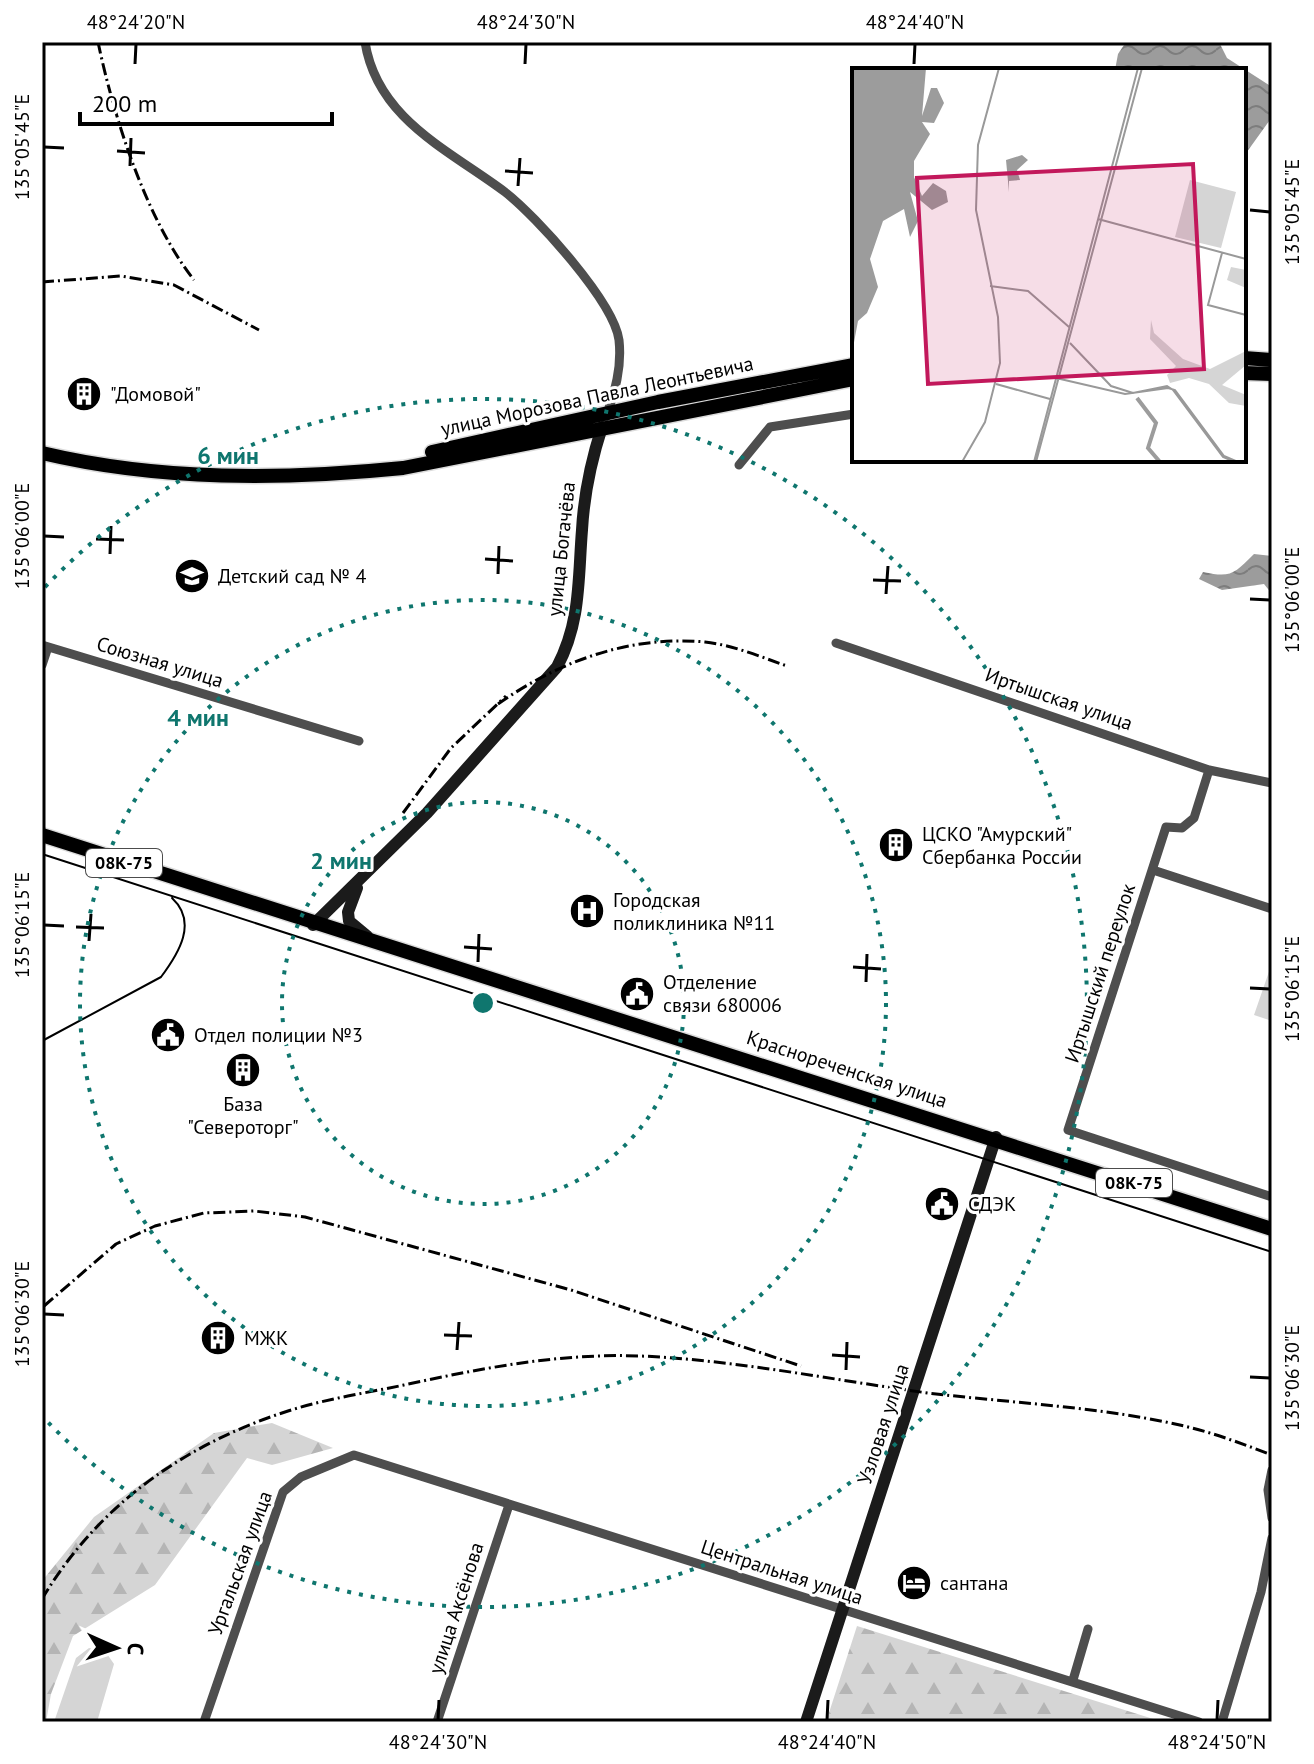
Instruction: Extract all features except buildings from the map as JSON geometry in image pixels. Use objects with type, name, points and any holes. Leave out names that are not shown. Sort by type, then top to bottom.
[{"type":"main road","points":[[1246,358],[1272,360]]},
{"type":"main road","name":"улица Морозова Павла Леонтьевича","points":[[42,453],[108,466],[189,474],[350,473],[403,468],[852,365]]},
{"type":"main road","points":[[1246,373],[1272,374]]},
{"type":"main road","name":"улица Морозова Павла Леонтьевича","points":[[604,420],[852,379]]},
{"type":"main road","name":"Краснореченская улица","points":[[42,835],[385,948],[562,999],[996,1137],[1272,1229]]},
{"type":"street","name":"улица Богачёва","points":[[313,925],[359,882],[544,685],[568,646],[579,604],[588,474],[620,369],[618,336],[609,313],[569,257],[508,194],[422,136],[395,107],[369,64],[365,42]]},
{"type":"street","points":[[739,465],[770,427],[852,414]]},
{"type":"street","name":"Иртышская улица","points":[[836,643],[1209,770],[1272,783]]},
{"type":"street","points":[[42,665],[45,646]]},
{"type":"street","name":"Союзная улица","points":[[45,646],[359,741]]},
{"type":"street","name":"Иртышский переулок","points":[[1209,770],[1194,818],[1182,828],[1166,827],[1068,1130],[1272,1197]]},
{"type":"street","points":[[1153,870],[1272,909]]},
{"type":"street","points":[[359,882],[348,909],[349,921],[385,948]]},
{"type":"street","name":"Узловая улица","points":[[806,1722],[996,1137]]},
{"type":"street","name":"Центральная улица","points":[[354,1455],[1199,1722]]},
{"type":"street","name":"Ургальская улица","points":[[204,1722],[283,1492],[301,1477],[354,1455]]},
{"type":"street","points":[[1272,1470],[1268,1490],[1272,1518]]},
{"type":"street","name":"улица Аксёнова","points":[[437,1722],[509,1505]]},
{"type":"street","points":[[1222,1722],[1261,1592],[1272,1538]]},
{"type":"street","points":[[1073,1680],[1088,1629]]},
{"type":"green space","points":[[1272,963],[1272,1021],[1254,1015]]},
{"type":"green space","points":[[272,1423],[333,1448],[272,1465],[247,1458],[155,1585],[73,1636],[51,1694],[46,1722],[42,1722],[42,1581],[94,1517],[214,1433]]},
{"type":"green space","points":[[857,1626],[1163,1722],[826,1722]]},
{"type":"green space","points":[[89,1648],[105,1651],[114,1664],[97,1722],[54,1722],[76,1658]]},
{"type":"water","points":[[1126,42],[1219,42],[1227,58],[1243,68],[1115,68],[1118,54]]},
{"type":"water","points":[[1246,70],[1272,87],[1272,117],[1246,153]]},
{"type":"water","points":[[1254,554],[1272,556],[1272,594],[1264,584],[1222,590],[1199,579],[1203,572],[1220,575],[1232,573]]},
{"type":"tram line","points":[[42,854],[1272,1252]]},
{"type":"tram line","points":[[42,1041],[161,977],[179,948],[185,927],[180,907],[172,898]]},
{"type":"railway","points":[[98,42],[113,103],[134,167],[161,228],[194,280]]},
{"type":"railway","points":[[42,282],[121,276],[174,285],[259,330]]},
{"type":"railway","points":[[498,704],[570,664],[622,647],[649,643],[705,642],[787,666]]},
{"type":"railway","points":[[403,813],[451,748],[506,696]]},
{"type":"railway","points":[[44,1306],[116,1244],[155,1226],[204,1213],[254,1211],[305,1217],[571,1290],[801,1366]]},
{"type":"railway","points":[[42,1599],[64,1565],[117,1507],[147,1482],[214,1441],[250,1425],[316,1403],[463,1373],[551,1359],[610,1356],[676,1358],[928,1393],[1090,1410],[1184,1426],[1272,1455]]},
{"type":"place","name":"\"Домовой\"","points":[[84,394]]},
{"type":"place","name":"Детский сад № 4","points":[[192,576]]},
{"type":"place","name":"ЦСКО \"Амурский\" Сбербанка России","points":[[896,845]]},
{"type":"place","name":"Городская поликлиника №11","points":[[587,911]]},
{"type":"place","name":"Отделение связи 680006","points":[[637,994]]},
{"type":"place","name":"Отдел полиции №3","points":[[168,1035]]},
{"type":"place","name":"База \"Североторг\"","points":[[243,1070]]},
{"type":"place","name":"СДЭК","points":[[942,1204]]},
{"type":"place","name":"МЖК","points":[[218,1338]]},
{"type":"place","name":"сантана","points":[[914,1583]]}]
